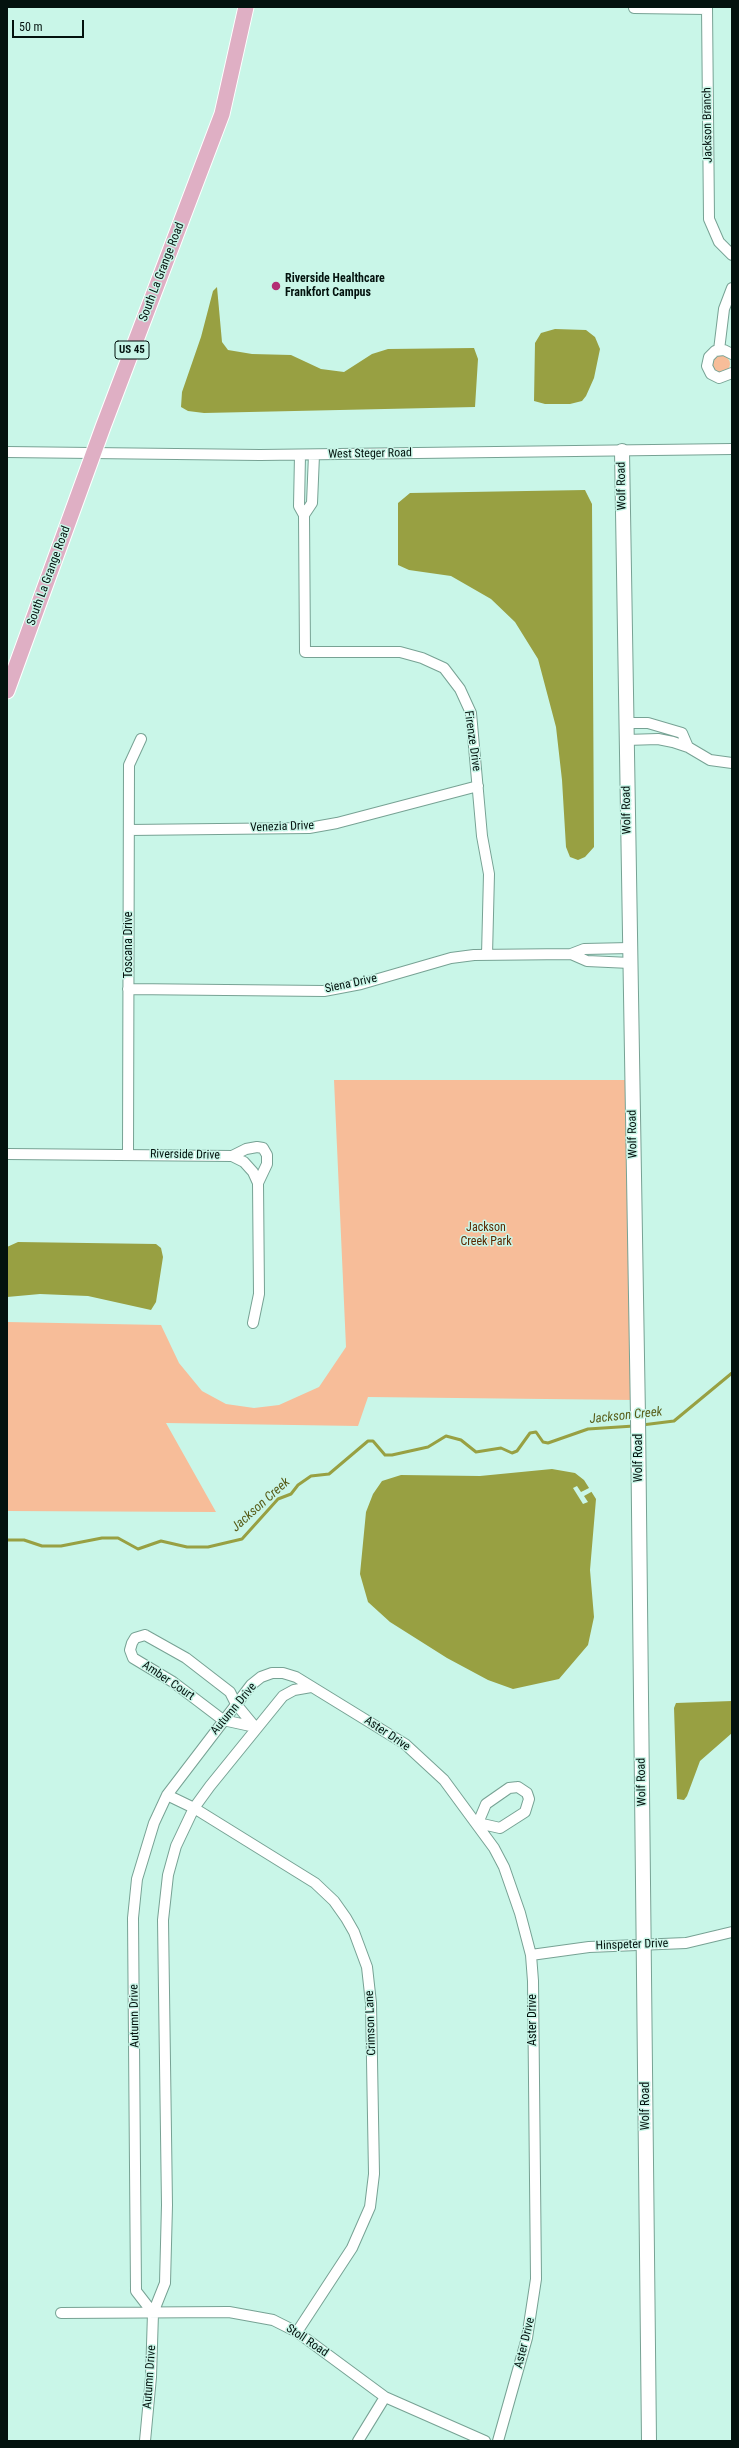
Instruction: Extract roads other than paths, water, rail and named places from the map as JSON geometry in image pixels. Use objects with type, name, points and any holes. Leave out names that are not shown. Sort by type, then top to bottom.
[{"type":"main road","name":"South La Grange Road","points":[[7,690],[222,114],[246,7]]},
{"type":"main road","name":"Wolf Road","points":[[622,451],[638,1417],[645,1944],[649,2441]]},
{"type":"street","points":[[634,8],[706,8]]},
{"type":"street","name":"Jackson Branch","points":[[706,8],[709,219],[719,242],[732,255]]},
{"type":"street","points":[[720,350],[724,309],[732,288]]},
{"type":"street","points":[[720,350],[732,354]]},
{"type":"street","points":[[720,350],[709,357],[709,370],[719,378],[732,374]]},
{"type":"street","name":"West Steger Road","points":[[7,452],[314,455],[732,449]]},
{"type":"street","name":"Firenze Drive","points":[[300,455],[299,506],[304,515],[305,652],[400,652],[422,658],[444,668],[460,689],[471,713],[482,836],[490,874],[488,955]]},
{"type":"street","name":"Firenze Drive","points":[[304,515],[312,503],[314,455]]},
{"type":"street","points":[[626,723],[648,723],[682,732],[688,747]]},
{"type":"street","name":"Toscana Drive","points":[[128,1154],[129,765],[141,739]]},
{"type":"street","points":[[626,740],[658,739],[688,747],[710,760],[732,763]]},
{"type":"street","name":"Venezia Drive","points":[[129,830],[309,828],[337,823],[478,786]]},
{"type":"street","name":"Siena Drive","points":[[128,989],[324,991],[361,984],[451,958],[488,955],[571,954],[584,949],[630,948]]},
{"type":"street","name":"Siena Drive","points":[[571,954],[587,961],[630,963]]},
{"type":"street","points":[[232,1156],[246,1149],[257,1147],[263,1148],[267,1155],[267,1164],[258,1183],[259,1294],[253,1322]]},
{"type":"street","name":"Riverside Drive","points":[[7,1154],[232,1156],[244,1162],[253,1172],[258,1183]]},
{"type":"street","name":"Amber Court","points":[[140,1636],[151,1637],[186,1658],[230,1692],[236,1704],[255,1727],[223,1720],[173,1682],[133,1658],[130,1650],[132,1642],[140,1636]]},
{"type":"street","name":"Autumn Drive","points":[[153,2313],[136,2291],[133,1918],[141,1862],[154,1823],[167,1795],[251,1685],[261,1677],[272,1673],[290,1675],[311,1687]]},
{"type":"street","name":"Autumn Drive","points":[[144,2441],[151,2377],[153,2313],[165,2283],[164,1901],[176,1846],[194,1808],[255,1727],[282,1696],[294,1690],[311,1687]]},
{"type":"street","name":"Aster Drive","points":[[311,1687],[405,1744],[444,1780],[478,1823],[494,1848],[506,1874],[520,1914],[531,1955],[535,2295],[527,2338],[498,2441]]},
{"type":"street","points":[[518,1787],[527,1793],[529,1804],[525,1812],[500,1828],[478,1823],[486,1804],[509,1788],[518,1787]]},
{"type":"street","name":"Crimson Lane","points":[[167,1795],[194,1808],[298,1871],[329,1896],[354,1932],[369,1978],[371,2003],[374,2174],[370,2206],[352,2248],[297,2332]]},
{"type":"street","name":"Hinspeter Drive","points":[[531,1955],[590,1947],[686,1943],[732,1932]]},
{"type":"street","name":"Stoll Road","points":[[61,2313],[229,2312],[273,2320],[297,2332],[385,2397],[485,2441]]},
{"type":"street","points":[[358,2441],[385,2397]]},
{"type":"waterway","name":"Jackson Creek","points":[[642,1425],[674,1421],[732,1373]]},
{"type":"waterway","name":"Jackson Creek","points":[[7,1540],[24,1540],[42,1546],[61,1546],[102,1538],[118,1538],[138,1549],[161,1541],[187,1547],[208,1547],[242,1539],[278,1499],[291,1494],[298,1485],[311,1476],[329,1474],[368,1441],[373,1441],[385,1455],[392,1455],[428,1447],[446,1436],[461,1440],[476,1452],[501,1448],[512,1453],[517,1451],[530,1433],[536,1432],[543,1442],[548,1443],[588,1429],[634,1426]]},
{"type":"place","name":"Riverside Healthcare Frankfort Campus","points":[[276,286]]},
{"type":"park label","name":"Jackson Creek Park","points":[[486,1235]]}]
